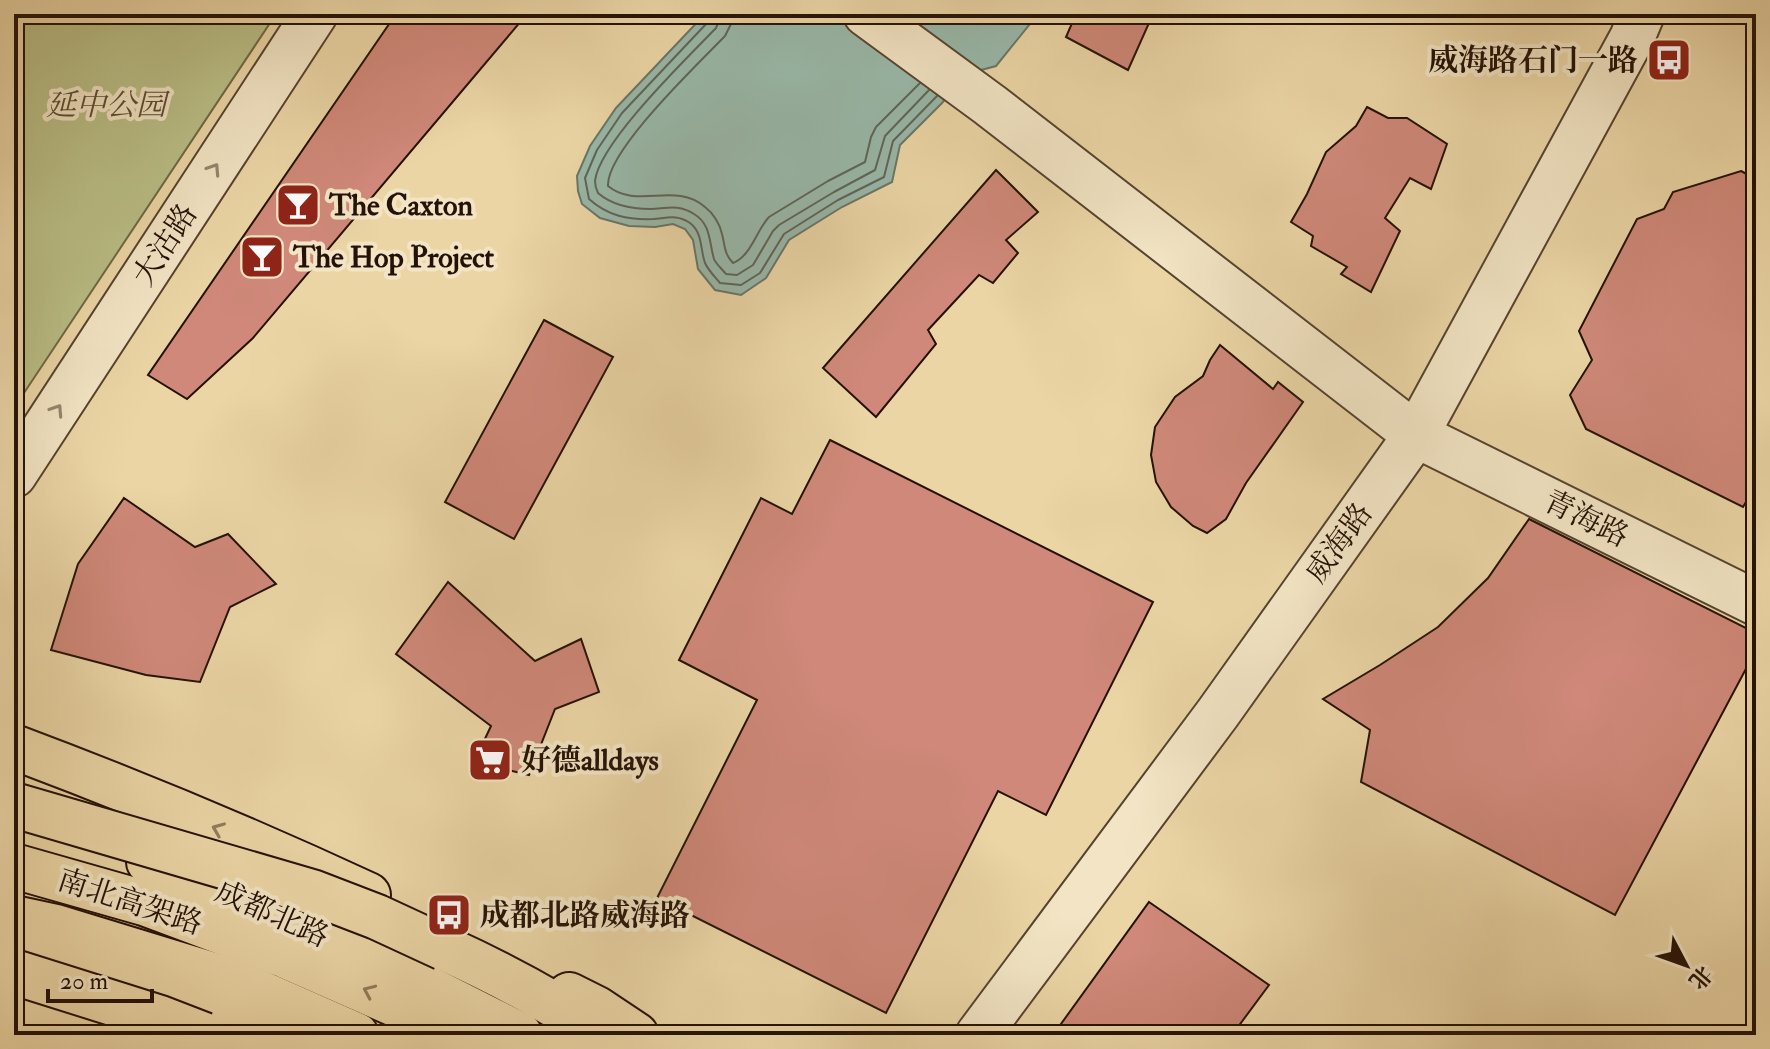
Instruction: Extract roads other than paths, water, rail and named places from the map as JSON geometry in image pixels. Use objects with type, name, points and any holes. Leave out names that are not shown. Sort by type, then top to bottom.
[{"type":"main road","points":[[14,747],[290,858],[444,930],[606,1026]]},
{"type":"main road","points":[[14,805],[312,892],[377,917],[606,1026],[636,1035]]},
{"type":"main road","name":"成都北路","points":[[14,816],[180,873],[344,946],[520,1035]]},
{"type":"main road","points":[[180,873],[290,858]]},
{"type":"main road","name":"南北高架路","points":[[14,866],[144,903],[272,950],[465,1035]]},
{"type":"main road","name":"南北高架路","points":[[14,918],[56,927],[236,982],[356,1035]]},
{"type":"main road","points":[[14,940],[153,983],[289,1035]]},
{"type":"main road","points":[[14,972],[204,1035]]},
{"type":"main road","points":[[153,983],[185,1035]]},
{"type":"main road","points":[[14,1009],[101,1035]]},
{"type":"street","name":"大沽路","points":[[14,475],[315,14]]},
{"type":"street","name":"青海路","points":[[866,14],[990,105],[1416,435],[1756,603]]},
{"type":"street","name":"威海路","points":[[978,1035],[1218,713],[1416,435],[1632,38],[1642,14]]},
{"type":"water","points":[[705,14],[1038,14],[996,66],[966,74],[900,145],[892,182],[842,207],[789,240],[766,278],[741,295],[715,290],[698,269],[693,240],[685,229],[673,224],[629,226],[600,218],[582,204],[578,191],[577,176],[590,146],[616,108]]},
{"type":"place","name":"威海路石门一路","points":[[1669,60]]},
{"type":"place","name":"The Caxton","points":[[298,205]]},
{"type":"place","name":"The Hop Project","points":[[262,257]]},
{"type":"place","name":"好德alldays","points":[[490,760]]},
{"type":"place","name":"成都北路威海路","points":[[449,915]]},
{"type":"park label","name":"延中公园","points":[[106,105]]}]
